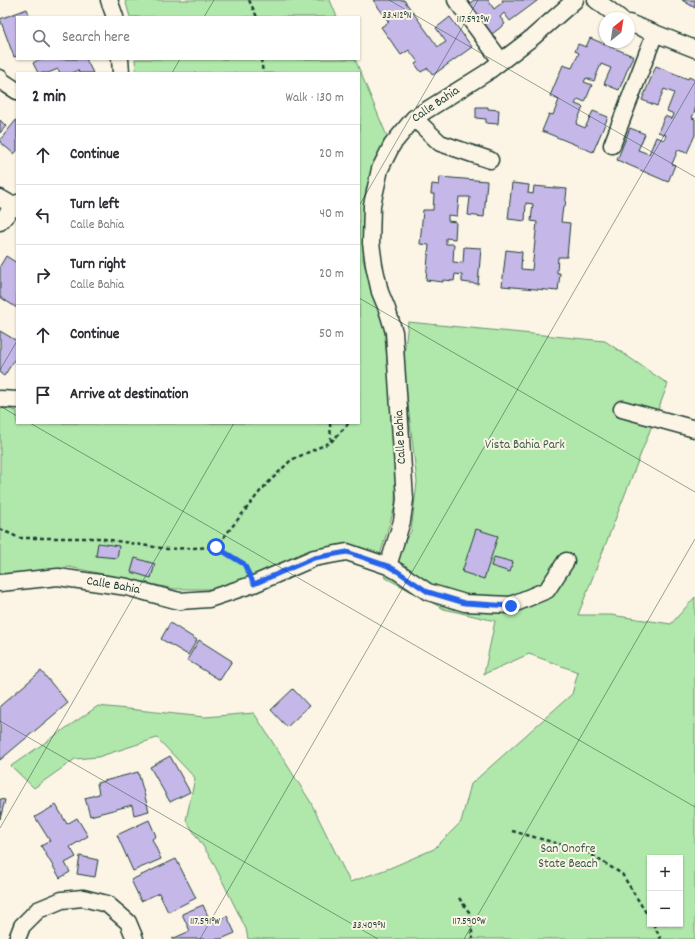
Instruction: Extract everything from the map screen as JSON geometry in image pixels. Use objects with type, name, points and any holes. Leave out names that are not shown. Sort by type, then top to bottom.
[{"type":"street","points":[[109,0],[115,16]]},
{"type":"street","points":[[456,0],[501,61]]},
{"type":"street","name":"Calle Bahia","points":[[0,583],[58,577],[127,587],[179,601],[209,599],[254,584],[314,558],[347,552],[388,566],[402,521],[405,499],[394,332],[380,292],[371,243],[372,205],[380,169],[392,145],[414,118],[486,73],[533,37],[574,0]]},
{"type":"street","points":[[596,0],[612,12]]},
{"type":"street","points":[[635,25],[695,50]]},
{"type":"street","points":[[612,145],[655,33]]},
{"type":"street","points":[[120,60],[121,72]]},
{"type":"street","points":[[0,78],[16,90]]},
{"type":"street","points":[[414,118],[440,143],[490,160]]},
{"type":"street","points":[[0,222],[10,202]]},
{"type":"street","points":[[0,399],[16,400]]},
{"type":"street","points":[[622,409],[695,429]]},
{"type":"street","points":[[388,566],[428,592],[465,603],[511,606],[547,590],[566,560]]},
{"type":"street","points":[[17,939],[22,926],[38,910],[62,900],[83,898],[107,904],[128,922],[135,939]]},
{"type":"path","points":[[249,0],[257,16]]},
{"type":"path","points":[[261,60],[263,72]]},
{"type":"path","points":[[330,424],[331,442]]},
{"type":"path","points":[[216,547],[262,489],[291,460],[331,442],[348,424]]},
{"type":"path","points":[[1,530],[18,538],[98,538],[167,549],[216,547],[244,564],[254,584]]},
{"type":"path","points":[[512,831],[585,851],[616,870],[622,874],[647,914]]},
{"type":"path","points":[[459,898],[469,912],[474,939]]},
{"type":"path","points":[[655,927],[661,939]]},
{"type":"green space","points":[[125,0],[330,0],[337,16],[130,16]]},
{"type":"green space","points":[[135,60],[355,60],[389,141],[366,188],[363,260],[384,327],[396,461],[395,506],[380,555],[343,544],[296,559],[219,589],[175,589],[69,567],[0,577],[0,407],[16,411],[16,424],[360,424],[360,72],[136,72]]},
{"type":"green space","points":[[408,322],[605,341],[668,384],[578,615],[611,615],[671,624],[695,597],[695,939],[248,939],[246,929],[212,860],[186,820],[195,778],[157,738],[98,757],[75,759],[34,788],[11,766],[98,706],[205,717],[254,713],[310,801],[350,882],[390,868],[434,849],[461,822],[471,784],[572,694],[578,672],[529,654],[484,674],[495,621],[444,609],[384,577],[411,531],[417,482],[403,363]]},
{"type":"building","points":[[373,0],[404,0],[438,47],[446,42],[436,28],[450,17],[472,47],[433,75],[428,68],[421,72],[415,64],[418,62],[409,50],[401,55],[381,27],[389,22]]},
{"type":"building","points":[[474,0],[488,0],[494,9],[503,2],[502,0],[537,1],[510,21],[504,13],[500,17],[505,24],[492,34],[470,3]]},
{"type":"building","points":[[682,0],[695,0],[695,8]]},
{"type":"building","points":[[27,9],[30,16],[16,16],[16,56],[14,57],[0,19]]},
{"type":"building","points":[[590,38],[599,42],[599,48],[614,48],[633,56],[619,90],[604,84],[611,68],[601,64],[594,81],[586,78],[584,82],[592,85],[585,102],[578,99],[575,104],[583,107],[576,124],[585,128],[593,111],[608,117],[593,152],[542,131],[549,114],[553,115],[559,100],[550,96],[563,65],[572,68],[579,53],[575,51],[578,44],[586,47]]},
{"type":"building","points":[[38,60],[86,60],[92,72],[79,72],[78,70],[74,72],[60,72],[58,69],[50,72],[38,72],[33,63]]},
{"type":"building","points":[[656,66],[688,79],[689,77],[695,80],[695,110],[692,118],[695,119],[695,135],[687,153],[678,150],[672,164],[675,165],[668,182],[617,160],[630,128],[645,134],[638,150],[649,154],[656,137],[664,140],[666,135],[658,132],[665,116],[672,119],[674,114],[667,111],[674,93],[664,89],[657,106],[642,100]]},
{"type":"building","points":[[476,107],[488,107],[488,109],[499,110],[498,124],[486,123],[486,119],[476,118]]},
{"type":"building","points":[[0,120],[6,126],[0,133]]},
{"type":"building","points":[[16,120],[16,152],[14,154],[0,142]]},
{"type":"building","points":[[440,177],[487,181],[484,217],[468,215],[470,197],[459,197],[457,216],[448,215],[448,221],[456,222],[455,239],[446,238],[446,244],[454,244],[453,262],[463,263],[464,247],[481,248],[478,284],[462,282],[462,275],[455,274],[454,281],[443,280],[443,282],[426,280],[429,245],[420,244],[423,210],[433,210],[434,194],[431,194],[432,184],[439,185]]},
{"type":"building","points":[[512,183],[529,185],[528,193],[533,194],[534,186],[567,189],[565,207],[563,207],[561,222],[570,223],[567,257],[558,257],[557,273],[560,273],[558,291],[502,286],[506,250],[522,252],[521,269],[532,270],[537,222],[531,221],[533,204],[526,203],[525,221],[508,219]]},
{"type":"building","points":[[6,256],[16,262],[16,307],[0,297],[0,266]]},
{"type":"building","points":[[0,331],[16,340],[16,358],[4,376],[0,373]]},
{"type":"building","points":[[476,529],[498,536],[484,579],[462,572]]},
{"type":"building","points":[[98,543],[119,546],[117,558],[96,556]]},
{"type":"building","points":[[494,557],[513,562],[510,572],[491,566]]},
{"type":"building","points":[[135,558],[155,564],[151,578],[131,572]]},
{"type":"building","points":[[170,623],[197,640],[188,655],[161,639]]},
{"type":"building","points":[[199,640],[232,661],[220,680],[187,660]]},
{"type":"building","points":[[41,671],[68,703],[0,760],[0,706]]},
{"type":"building","points":[[293,689],[309,706],[287,727],[271,710]]},
{"type":"building","points":[[170,756],[190,792],[170,802],[150,767]]},
{"type":"building","points":[[138,772],[149,811],[134,815],[132,805],[90,816],[85,798],[99,794],[97,783]]},
{"type":"building","points":[[0,799],[5,800],[0,819]]},
{"type":"building","points":[[56,805],[67,824],[77,818],[88,836],[70,847],[76,857],[65,863],[70,872],[60,878],[41,846],[50,841],[35,817]]},
{"type":"building","points":[[149,820],[156,836],[152,839],[161,859],[133,871],[117,835]]},
{"type":"building","points":[[80,856],[98,860],[95,877],[77,874]]},
{"type":"building","points":[[176,859],[196,898],[168,912],[159,893],[141,901],[131,880]]},
{"type":"building","points":[[203,905],[211,923],[227,916],[235,933],[221,939],[172,939],[190,931],[182,914]]},
{"type":"route","points":[[216,547],[244,564],[254,584],[314,558],[347,552],[388,566],[428,592],[465,603],[511,606]]},
{"type":"park label","name":"Vista Bahia Park","points":[[525,445]]},
{"type":"park label","name":"San Onofre State Beach","points":[[568,856]]}]
